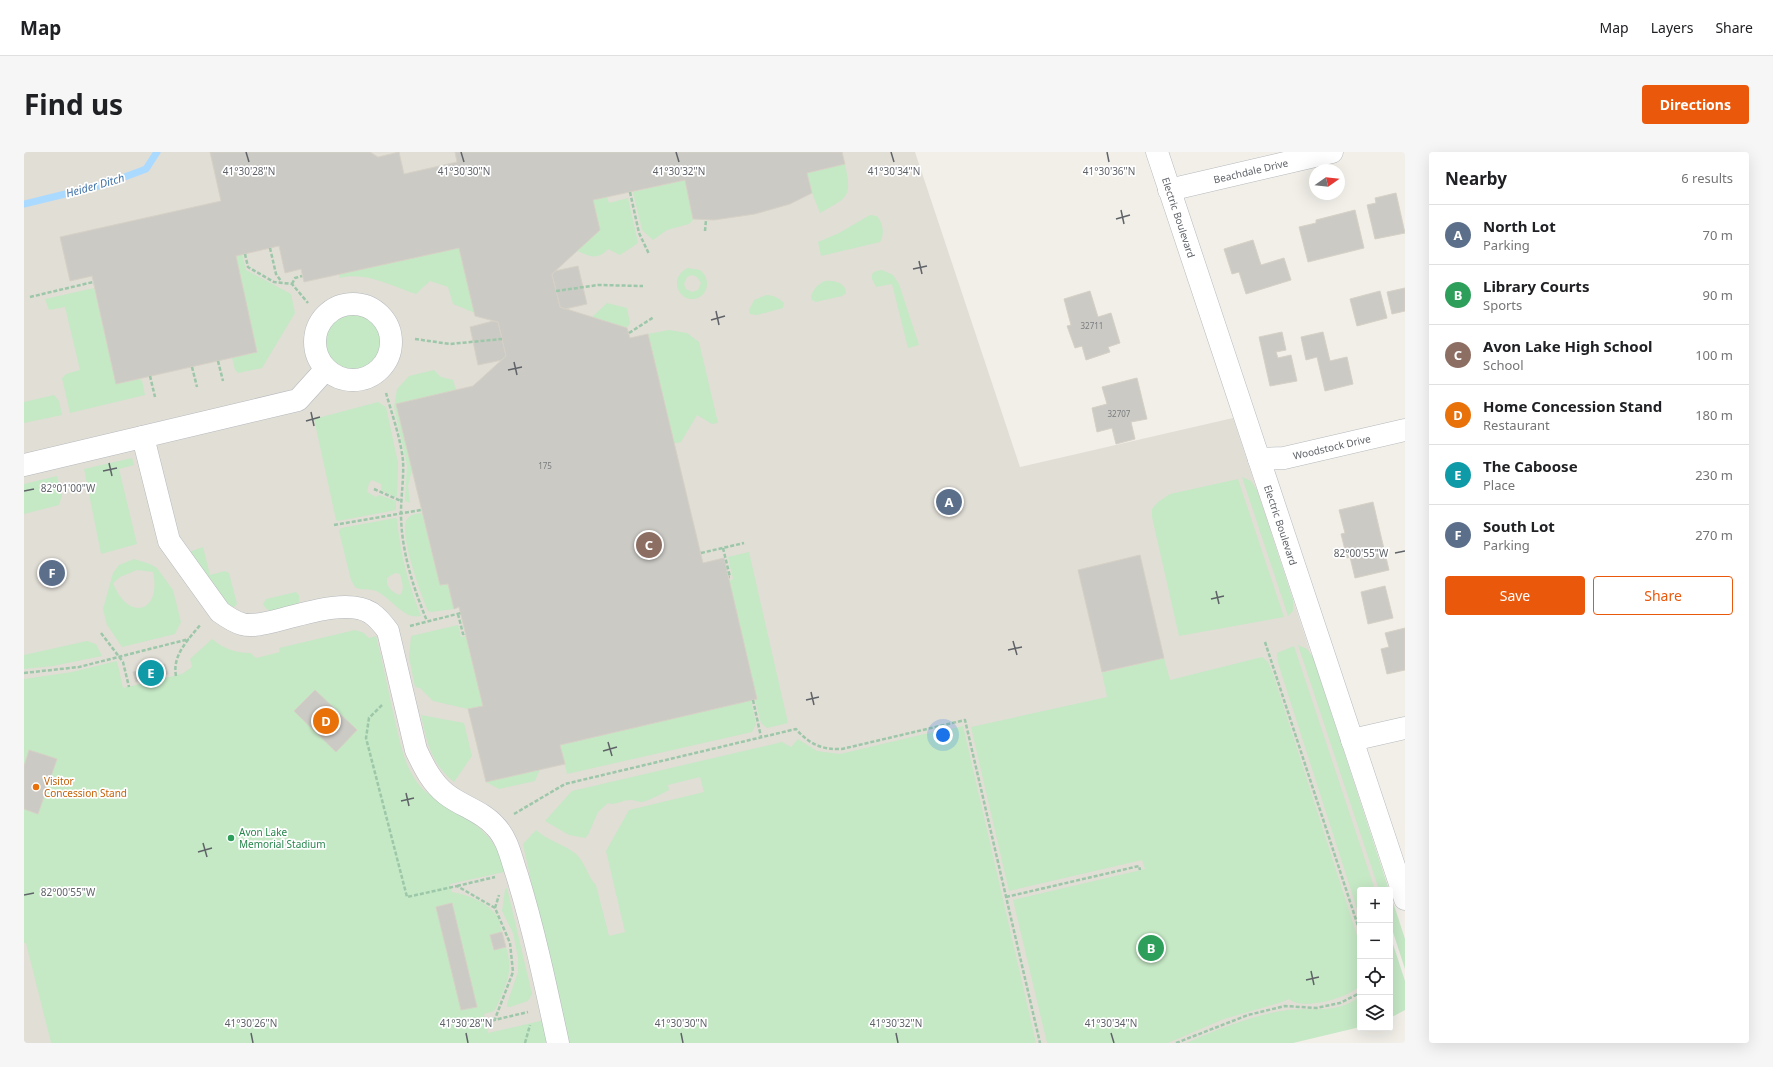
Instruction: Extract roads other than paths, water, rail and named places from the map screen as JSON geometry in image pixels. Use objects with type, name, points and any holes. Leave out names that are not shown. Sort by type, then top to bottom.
[{"type":"street","name":"Electric Boulevard","points":[[1157,152],[1405,899]]},
{"type":"street","name":"Beachdale Drive","points":[[1169,190],[1332,152]]},
{"type":"street","points":[[24,466],[298,400],[326,369]]},
{"type":"street","name":"Woodstock Drive","points":[[1259,459],[1284,458],[1405,430]]},
{"type":"street","points":[[143,437],[169,541],[220,612],[231,620],[243,624],[261,624],[321,610],[352,607],[370,612],[381,621],[388,631],[416,750],[424,768],[434,782],[447,795],[495,825],[506,842],[523,895],[558,1043]]},
{"type":"street","points":[[1352,740],[1405,728]]},
{"type":"waterway","name":"Heider Ditch","points":[[24,204],[106,184],[146,169],[157,152]]},
{"type":"place","name":"North Lot","points":[[949,502]]},
{"type":"place","name":"Avon Lake High School","points":[[649,545]]},
{"type":"place","name":"South Lot","points":[[52,573]]},
{"type":"place","name":"The Caboose","points":[[151,673]]},
{"type":"place","name":"Home Concession Stand","points":[[326,721]]},
{"type":"place","name":"Visitor Concession Stand","points":[[36,787]]},
{"type":"place","name":"Avon Lake Memorial Stadium","points":[[231,838]]},
{"type":"place","name":"Library Courts","points":[[1151,948]]}]
